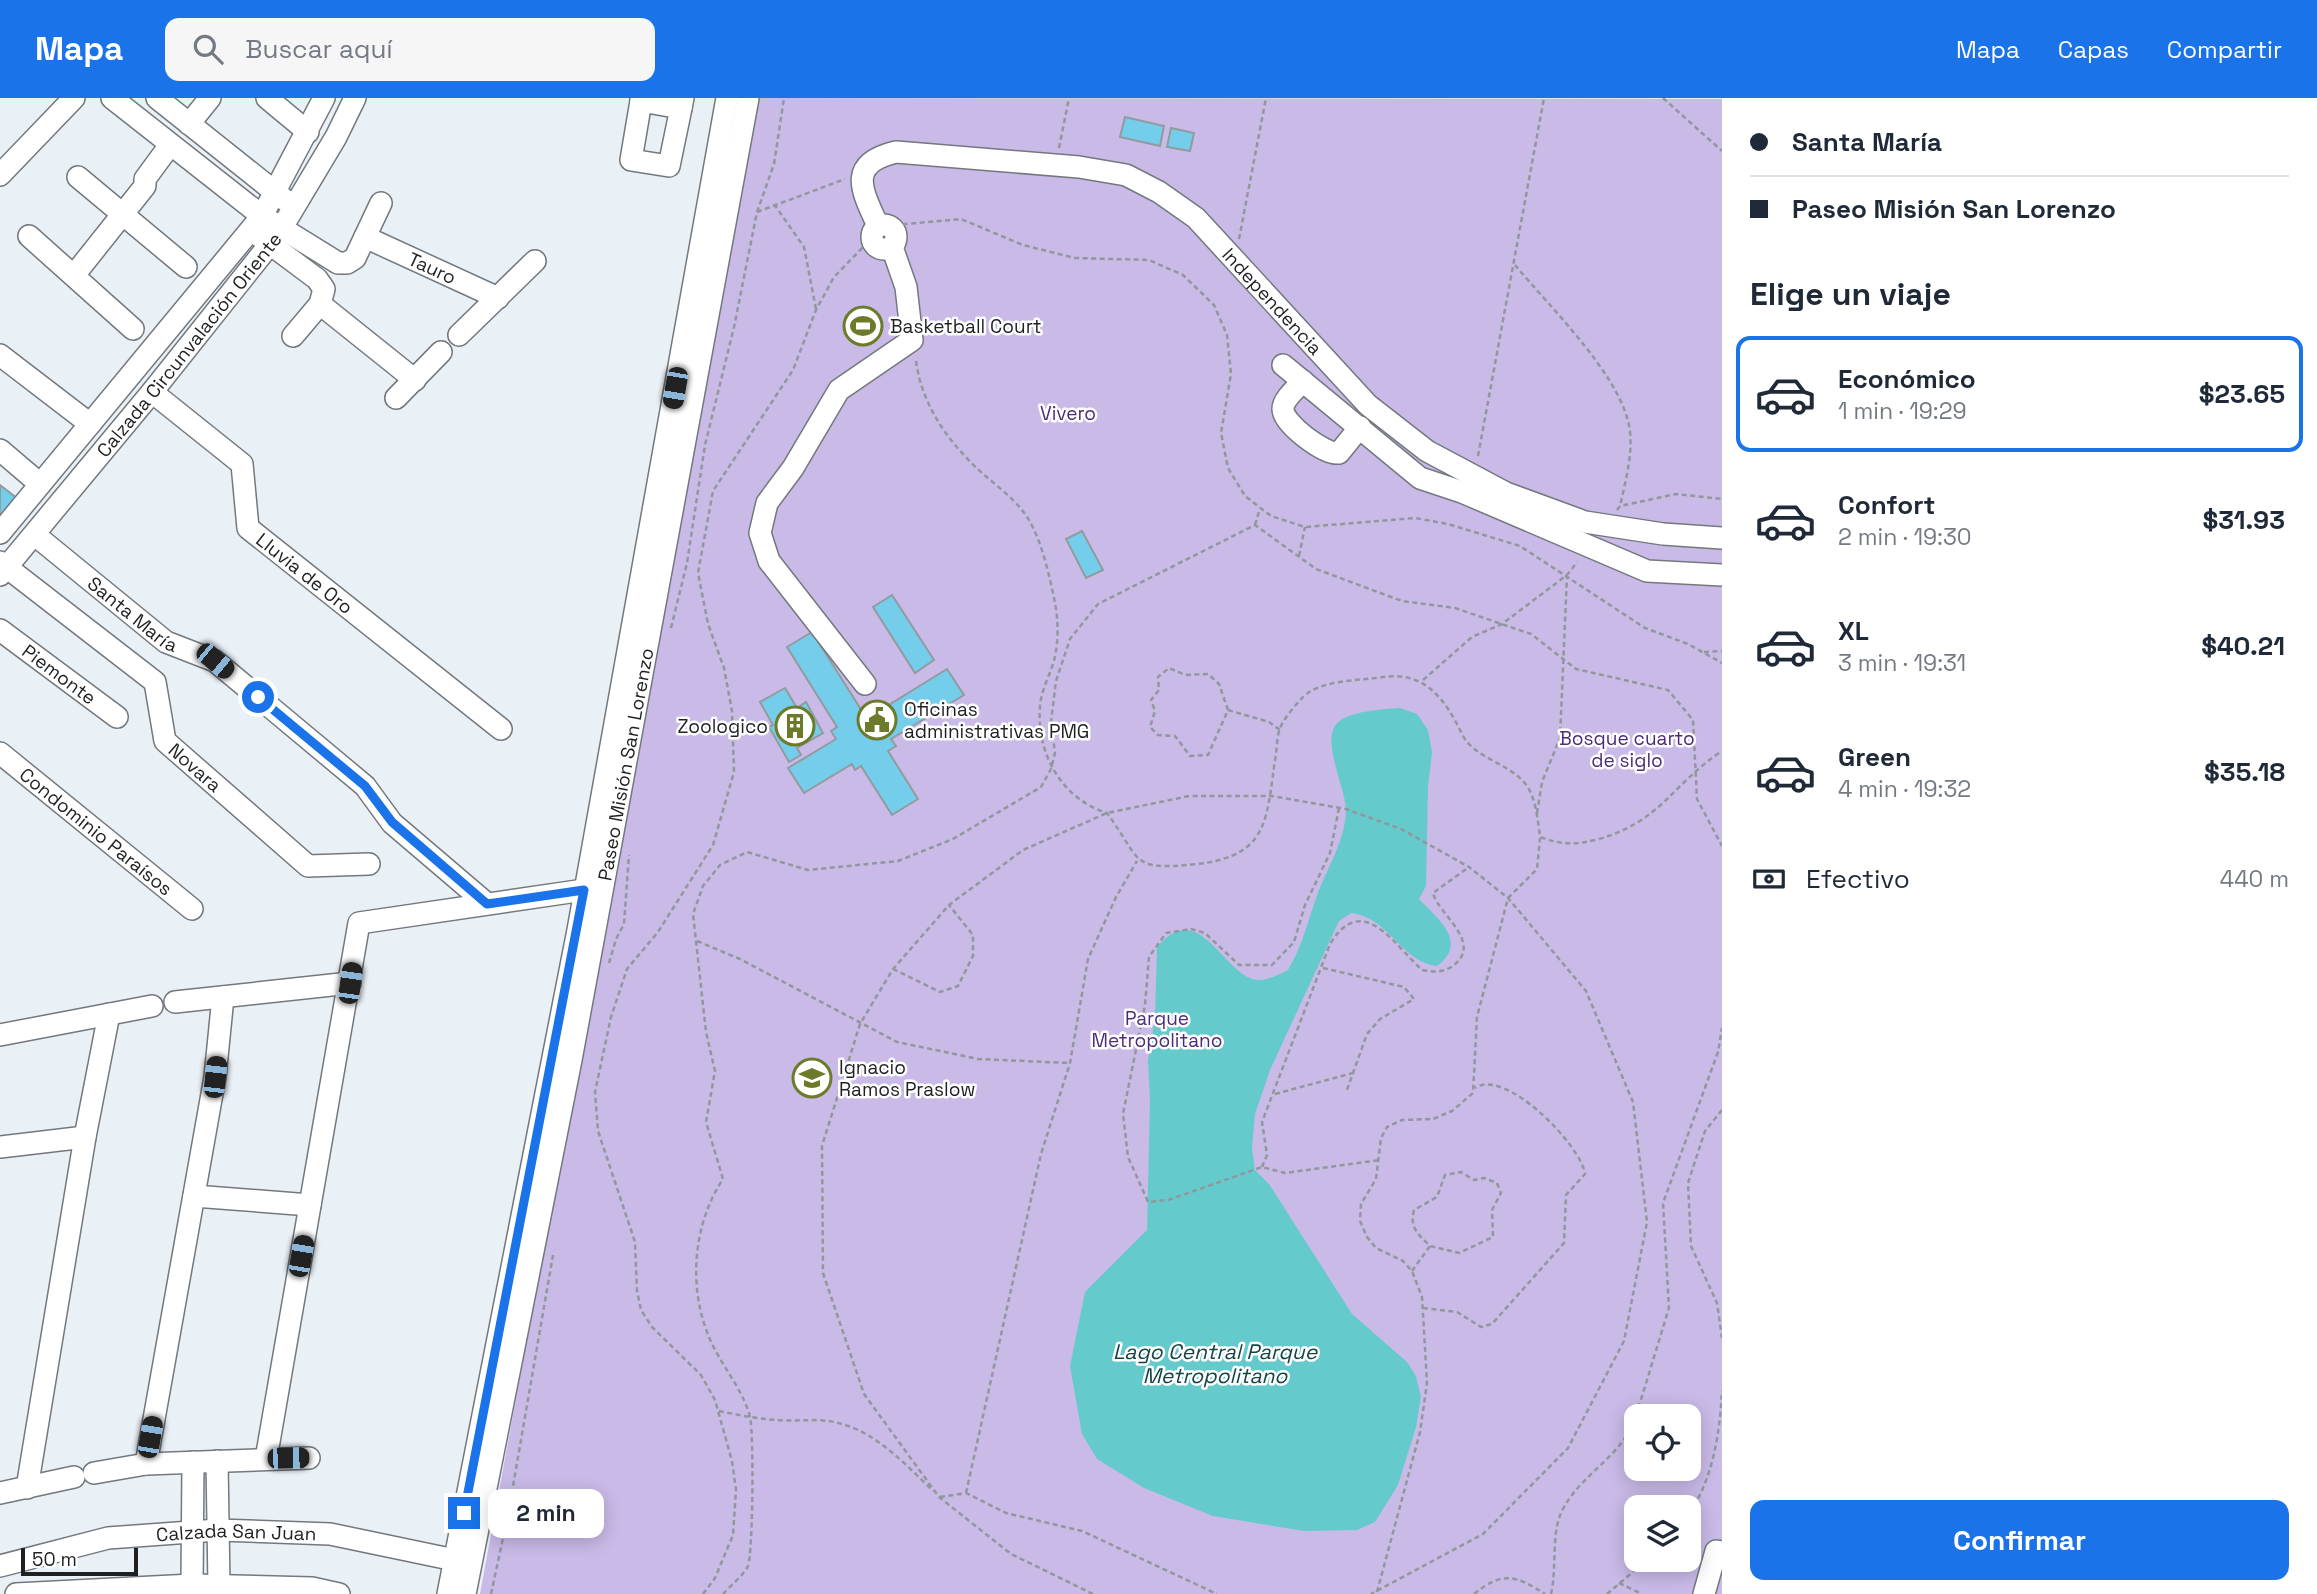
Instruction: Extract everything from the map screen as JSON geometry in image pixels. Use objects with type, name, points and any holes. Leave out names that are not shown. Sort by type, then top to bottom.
[{"type":"street","points":[[0,175],[74,98]]},
{"type":"street","points":[[112,98],[174,149],[256,223],[276,236],[338,263],[347,263],[355,258],[381,203]]},
{"type":"street","points":[[134,116],[149,98]]},
{"type":"street","points":[[157,98],[185,112],[275,194],[295,206]]},
{"type":"street","points":[[185,112],[210,98]]},
{"type":"street","name":"Calzada Circunvalación Oriente","points":[[0,533],[256,223],[275,194],[324,98]]},
{"type":"street","name":"Calzada Circunvalación Oriente","points":[[2,568],[35,535],[276,236],[336,138],[355,98]]},
{"type":"street","name":"Paseo Misión San Lorenzo","points":[[465,1594],[463,1562],[727,98]]},
{"type":"street","name":"Paseo Misión San Lorenzo","points":[[448,1594],[463,1562],[572,1060],[748,98]]},
{"type":"street","points":[[642,100],[682,103],[669,166],[631,160],[642,100]]},
{"type":"street","points":[[271,102],[308,132]]},
{"type":"street","points":[[75,274],[145,186],[145,178],[174,149]]},
{"type":"street","name":"Independencia","points":[[864,170],[878,156],[896,152],[1056,165],[1126,175],[1159,192],[1196,218],[1368,405],[1427,451],[1506,493],[1585,522],[1722,538]]},
{"type":"street","points":[[864,170],[860,184],[863,198],[906,287],[912,340],[839,390],[793,468],[767,503],[760,533],[769,561],[864,684]]},
{"type":"street","points":[[78,177],[186,267]]},
{"type":"street","points":[[29,236],[75,274],[133,329]]},
{"type":"street","points":[[276,236],[317,278],[324,289],[320,304],[293,336]]},
{"type":"street","name":"Tauro","points":[[365,237],[498,298]]},
{"type":"street","points":[[458,335],[535,261]]},
{"type":"street","points":[[215,275],[234,289]]},
{"type":"street","points":[[320,304],[415,380]]},
{"type":"street","points":[[397,398],[442,352]]},
{"type":"street","points":[[0,355],[83,431],[97,457]]},
{"type":"street","points":[[1283,365],[1420,478],[1462,492],[1647,571],[1722,575]]},
{"type":"street","points":[[1303,381],[1286,401],[1283,410],[1286,418],[1324,452],[1339,453],[1360,427]]},
{"type":"street","name":"Lluvia de Oro","points":[[152,392],[242,464],[248,528],[501,729]]},
{"type":"street","points":[[0,450],[40,484]]},
{"type":"street","name":"Santa María","points":[[35,535],[166,642],[215,661],[365,786],[392,822],[487,904]]},
{"type":"street","name":"Novara","points":[[2,568],[155,682],[165,741],[308,866],[369,864]]},
{"type":"street","name":"Piemonte","points":[[0,630],[117,717]]},
{"type":"street","name":"Condominio Paraísos","points":[[0,753],[192,909]]},
{"type":"street","points":[[266,1459],[359,923],[584,890]]},
{"type":"street","points":[[175,1002],[350,983]]},
{"type":"street","points":[[146,1464],[215,1077],[223,997]]},
{"type":"street","points":[[0,1035],[152,1006]]},
{"type":"street","points":[[27,1488],[85,1137],[109,1014]]},
{"type":"street","points":[[0,1147],[85,1137]]},
{"type":"street","points":[[194,1196],[310,1205]]},
{"type":"street","points":[[0,1493],[146,1464],[309,1458]]},
{"type":"street","points":[[217,1461],[219,1586]]},
{"type":"street","points":[[192,1585],[193,1462]]},
{"type":"street","name":"Calzada San Juan","points":[[0,1566],[108,1538],[218,1530],[297,1530],[330,1534],[463,1562]]},
{"type":"street","points":[[1704,1594],[1716,1551],[1722,1552]]},
{"type":"street","points":[[29,1558],[25,1593],[192,1585],[312,1588],[339,1594]]},
{"type":"path","points":[[670,629],[687,563],[705,445],[734,327],[757,212],[774,164],[784,98]]},
{"type":"path","points":[[1056,165],[1069,98]]},
{"type":"path","points":[[1235,259],[1266,98]]},
{"type":"path","points":[[1474,476],[1544,98]]},
{"type":"path","points":[[1663,98],[1722,151]]},
{"type":"path","points":[[757,212],[822,189],[864,170]]},
{"type":"path","points":[[774,205],[804,247],[816,310]]},
{"type":"path","points":[[703,1594],[715,1577],[733,1535],[736,1490],[732,1461],[719,1411],[701,1375],[652,1327],[641,1310],[637,1291],[635,1242],[598,1131],[595,1092],[611,1017],[627,969],[658,932],[713,845],[734,772],[732,711],[724,668],[708,624],[698,573],[712,491],[793,370],[816,310],[834,277],[860,247],[880,237]]},
{"type":"path","points":[[1513,264],[1613,383],[1629,422],[1630,460],[1620,506],[1604,525]]},
{"type":"path","points":[[912,340],[917,369],[939,424],[1030,521],[1040,546],[1054,597],[1058,627],[1055,656],[1040,706],[1043,740],[1051,769],[1068,791],[1087,807],[1107,813],[1137,861],[1151,866],[1218,861],[1238,853],[1258,838],[1268,819],[1280,730],[1305,695],[1330,684],[1390,676],[1423,680],[1437,693],[1464,739],[1515,774],[1529,788],[1540,837],[1537,869],[1508,898],[1477,1017],[1475,1088]]},
{"type":"path","points":[[1620,506],[1676,494],[1722,499]]},
{"type":"path","points":[[723,1594],[748,1567],[752,1485],[750,1418],[708,1335],[699,1294],[696,1248],[709,1200],[723,1179],[706,1122],[715,1071],[706,1032],[693,914],[704,886],[720,865],[747,852],[808,870],[898,861],[954,839],[1041,787],[1051,769],[1055,753],[1051,722],[1056,681],[1070,639],[1098,604],[1255,525],[1260,508]]},
{"type":"path","points":[[1255,525],[1316,569],[1402,601],[1455,608],[1531,634],[1576,669],[1668,690],[1693,720],[1697,799],[1722,846]]},
{"type":"path","points":[[1299,556],[1305,527]]},
{"type":"path","points":[[1423,680],[1472,637],[1502,624],[1567,575],[1588,546]]},
{"type":"path","points":[[1537,816],[1542,782],[1560,738],[1561,658],[1567,575]]},
{"type":"path","points":[[1704,652],[1722,651]]},
{"type":"path","points":[[1169,668],[1185,675],[1208,674],[1219,684],[1228,710],[1208,755],[1190,756],[1175,736],[1158,734],[1150,727],[1155,711],[1151,700],[1159,690],[1158,677],[1169,668]]},
{"type":"path","points":[[1228,710],[1269,722],[1280,730]]},
{"type":"path","points":[[1540,837],[1561,845],[1580,844],[1642,822],[1722,751]]},
{"type":"path","points":[[939,1497],[864,1394],[824,1273],[822,1146],[860,1024],[893,969],[949,905],[1023,850],[1107,813],[1189,796],[1272,796],[1339,808],[1401,829],[1469,867],[1508,898],[1586,991],[1633,1102],[1647,1222],[1624,1341],[1568,1448],[1483,1534],[1371,1594]]},
{"type":"path","points":[[1339,808],[1330,853],[1305,905],[1294,942],[1282,957],[1262,967],[1239,965],[1205,933],[1191,929],[1166,933],[1149,957],[1145,1005],[1123,1114],[1128,1157],[1148,1202],[1168,1200],[1262,1167],[1285,1173],[1380,1160]]},
{"type":"path","points":[[608,965],[624,924],[630,848]]},
{"type":"path","points":[[967,1493],[1041,1154],[1070,1063],[1088,959],[1116,897],[1137,861]]},
{"type":"path","points":[[1262,1167],[1267,1155],[1262,1122],[1330,944],[1338,931],[1349,924],[1369,922],[1382,928],[1422,970],[1445,971],[1457,964],[1463,952],[1462,940],[1457,926],[1433,893],[1469,867]]},
{"type":"path","points":[[893,969],[940,992],[958,986],[973,956],[973,935],[949,905]]},
{"type":"path","points":[[695,940],[740,959],[897,1042],[978,1059],[1070,1063]]},
{"type":"path","points":[[1323,968],[1404,988],[1415,999],[1380,1019],[1367,1034],[1347,1090]]},
{"type":"path","points":[[1640,1404],[1669,1308],[1664,1203],[1718,1052],[1722,1028]]},
{"type":"path","points":[[1273,1094],[1353,1073]]},
{"type":"path","points":[[1377,1592],[1420,1432],[1427,1383],[1423,1308],[1412,1271],[1403,1261],[1376,1248],[1360,1221],[1361,1204],[1376,1179],[1381,1138],[1387,1127],[1402,1120],[1433,1119],[1452,1111],[1482,1084],[1491,1084],[1514,1092],[1562,1133],[1583,1161],[1585,1174],[1566,1195],[1564,1243],[1492,1324],[1481,1327],[1457,1312],[1423,1308]]},
{"type":"path","points":[[1722,1110],[1705,1131],[1688,1183],[1691,1246],[1717,1303],[1722,1338]]},
{"type":"path","points":[[1461,1172],[1474,1180],[1484,1178],[1497,1183],[1502,1193],[1492,1210],[1493,1237],[1459,1253],[1430,1246],[1415,1232],[1412,1218],[1419,1205],[1437,1197],[1446,1175],[1461,1172]]},
{"type":"path","points":[[1412,1271],[1430,1246]]},
{"type":"path","points":[[491,1594],[508,1515],[554,1249]]},
{"type":"path","points":[[1700,1495],[1720,1428],[1722,1391]]},
{"type":"path","points":[[719,1411],[750,1418],[781,1421],[804,1419],[843,1424],[881,1445],[939,1497],[1011,1554],[1093,1594]]},
{"type":"path","points":[[1551,1594],[1560,1515],[1582,1482],[1624,1442]]},
{"type":"path","points":[[939,1497],[967,1493],[1006,1513],[1060,1525],[1107,1541],[1126,1553],[1217,1594]]},
{"type":"path","points":[[1606,1594],[1632,1572]]},
{"type":"path","points":[[1475,1593],[1490,1582],[1506,1576],[1525,1581],[1545,1594]]},
{"type":"path","points":[[1619,1583],[1642,1594]]},
{"type":"green space","name":"Parque Metropolitano","points":[[756,98],[1722,99],[1722,1594],[480,1594]]},
{"type":"water","name":"Lago Central Parque Metropolitano","points":[[1400,708],[1417,714],[1428,730],[1432,752],[1428,787],[1426,886],[1419,899],[1447,931],[1450,948],[1437,966],[1414,957],[1386,931],[1364,916],[1351,913],[1339,921],[1270,1070],[1255,1114],[1252,1148],[1255,1170],[1269,1184],[1352,1314],[1407,1362],[1416,1376],[1421,1397],[1416,1427],[1398,1485],[1375,1522],[1357,1530],[1304,1531],[1213,1516],[1144,1488],[1097,1459],[1082,1434],[1070,1366],[1085,1292],[1147,1230],[1150,1099],[1148,1061],[1155,1018],[1157,947],[1172,934],[1186,930],[1199,934],[1233,966],[1257,980],[1288,970],[1303,938],[1344,829],[1345,800],[1332,744],[1335,726],[1355,714]]},
{"type":"building","points":[[1125,117],[1164,126],[1160,146],[1120,137]]},
{"type":"building","points":[[1171,128],[1194,133],[1190,151],[1167,147]]},
{"type":"building","points":[[0,485],[18,499],[0,521]]},
{"type":"building","points":[[1082,531],[1103,570],[1086,578],[1066,539]]},
{"type":"building","points":[[892,595],[934,660],[915,673],[873,607]]},
{"type":"building","name":"Oficinas administrativas PMG","points":[[812,632],[862,711],[870,706],[874,714],[947,669],[964,695],[891,739],[896,746],[888,751],[918,799],[892,815],[861,766],[855,770],[852,764],[804,793],[788,768],[836,739],[831,731],[837,727],[787,647]]},
{"type":"building","name":"Zoologico","points":[[785,688],[797,708],[806,702],[823,733],[797,748],[801,755],[789,762],[769,727],[773,725],[760,702]]},
{"type":"place","name":"Basketball Court","points":[[863,326]]},
{"type":"place","name":"Oficinas administrativas PMG","points":[[877,720]]},
{"type":"place","name":"Zoologico","points":[[795,726]]},
{"type":"place","name":"Ignacio Ramos Praslow","points":[[812,1078]]},
{"type":"route","points":[[258,697],[365,786],[392,822],[487,904],[584,890],[464,1513]]},
{"type":"park label","name":"Vivero","points":[[1068,413]]},
{"type":"park label","name":"Bosque cuarto de siglo","points":[[1627,749]]}]
